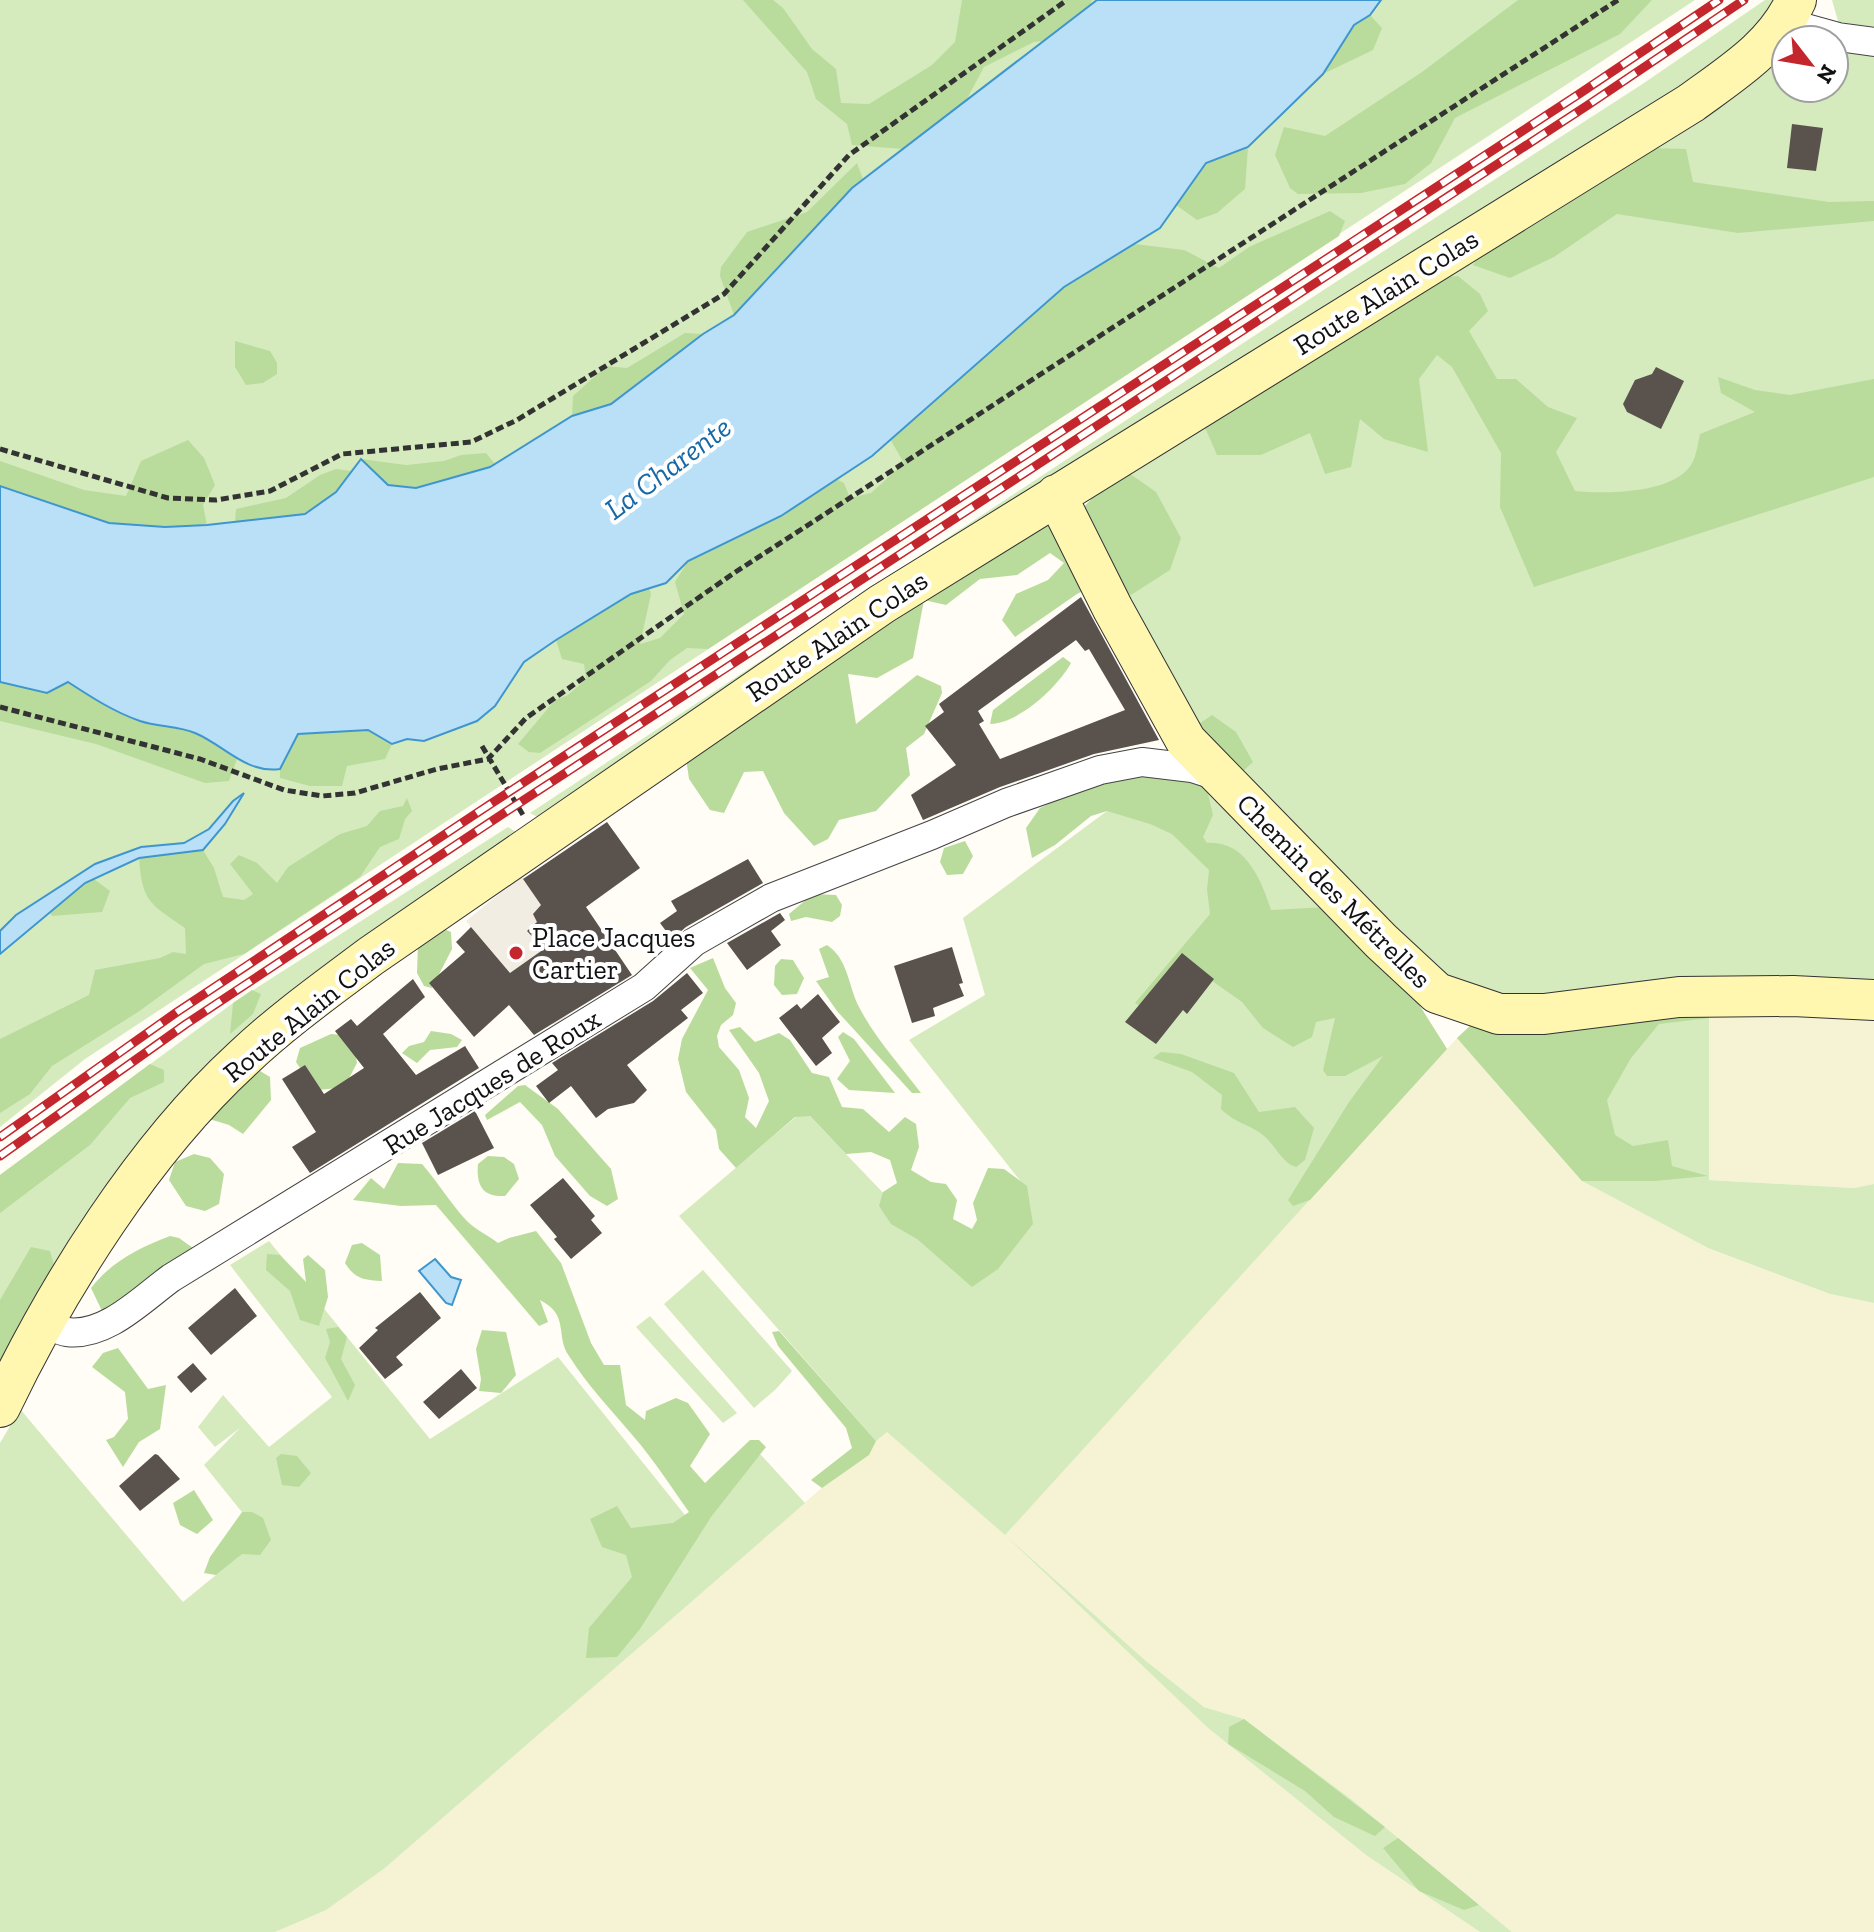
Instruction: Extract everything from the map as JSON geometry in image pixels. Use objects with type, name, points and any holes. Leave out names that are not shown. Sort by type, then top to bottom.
[{"type":"street","points":[[1790,11],[1838,37],[1874,42]]},
{"type":"street","name":"Route Alain Colas","points":[[0,1407],[79,1263],[158,1152],[241,1059],[303,1007],[371,956],[836,634],[1691,103],[1751,59],[1790,11]]},
{"type":"street","name":"Chemin des Métrelles","points":[[1056,495],[1113,609],[1186,741],[1381,941],[1437,993],[1499,1014],[1544,1014],[1679,997],[1793,996],[1874,1000]]},
{"type":"street","name":"Rue Jacques de Roux","points":[[44,1323],[64,1332],[99,1328],[171,1278],[644,987],[694,942],[771,898],[1006,803],[1100,770],[1142,762],[1192,768],[1218,776]]},
{"type":"path","points":[[0,449],[168,498],[216,500],[270,491],[342,454],[471,442],[517,420],[724,294],[849,155],[1067,0]]},
{"type":"path","points":[[0,707],[200,759],[284,790],[322,796],[355,793],[437,769],[488,759],[526,718],[734,573],[1618,0]]},
{"type":"path","points":[[482,746],[540,839]]},
{"type":"shaded area","name":"Place Jacques Cartier","points":[[521,876],[535,896],[547,898],[537,922],[544,949],[534,957],[570,1010],[558,1029],[466,921]]},
{"type":"shaded area","points":[[1709,1007],[1874,1013],[1874,1184],[1854,1188],[1709,1180]]},
{"type":"shaded area","points":[[1457,1038],[1582,1181],[1708,1248],[1830,1294],[1874,1303],[1874,1932],[1512,1932],[1351,1799],[1244,1719],[1204,1707],[1146,1661],[1034,1561],[1208,1728],[1366,1855],[1480,1932],[275,1932],[326,1909],[385,1868],[887,1431],[1005,1534]]},
{"type":"green space","points":[[0,0],[1695,0],[85,1059],[0,1127]]},
{"type":"green space","points":[[743,0],[773,0],[783,8],[812,49],[836,69],[841,103],[869,104],[932,65],[955,42],[962,0],[1092,0],[1090,6],[1043,41],[1034,42],[984,67],[967,99],[903,149],[852,145],[847,124],[816,99],[807,72]]},
{"type":"green space","points":[[1518,0],[1652,0],[1620,34],[1455,118],[1431,163],[1405,184],[1361,193],[1298,194],[1290,188],[1275,155],[1284,127],[1325,136],[1422,72]]},
{"type":"green space","points":[[1765,0],[1778,0],[1754,35],[1684,90],[541,819],[530,813],[1325,289],[1641,85]]},
{"type":"green space","points":[[1832,0],[1874,0],[1874,984],[1546,1004],[1463,993],[1224,768],[1076,515],[1107,483],[1744,90],[1770,70],[1770,104],[1850,104],[1850,24],[1839,24]]},
{"type":"green space","points":[[1370,15],[1382,28],[1373,50],[1323,74],[1354,25]]},
{"type":"green space","points":[[1248,147],[1245,189],[1217,213],[1197,220],[1176,205],[1206,163]]},
{"type":"green space","points":[[1649,148],[1686,149],[1693,182],[1829,202],[1874,201],[1874,221],[1738,233],[1617,214],[1554,257],[1510,278],[1473,265],[1484,249]]},
{"type":"green space","points":[[857,163],[863,179],[851,188],[734,315],[720,276],[721,267],[747,232],[807,212]]},
{"type":"green space","points":[[1330,211],[1345,221],[1339,236],[708,649],[687,648],[670,660],[651,681],[540,753],[529,752],[518,744],[555,700],[568,695],[586,679],[584,664],[562,659],[556,640],[631,594],[649,587],[651,594],[640,644],[660,638],[684,614],[675,582],[688,561],[781,516],[836,479],[844,483],[850,498],[871,493],[904,463],[890,439],[1064,287],[1135,244],[1184,250],[1219,268],[1249,247]]},
{"type":"green space","points":[[1458,276],[1480,294],[1488,311],[1469,331],[1497,379],[1516,379],[1548,407],[1577,418],[1556,452],[1575,491],[1638,490],[1669,482],[1682,475],[1693,462],[1700,434],[1755,412],[1721,393],[1718,377],[1755,390],[1790,395],[1874,379],[1874,477],[1534,587],[1500,507],[1501,453],[1452,367],[1437,355],[1419,379],[1428,452],[1384,439],[1360,419],[1351,467],[1325,474],[1310,433],[1261,455],[1217,455],[1203,423],[1439,277]]},
{"type":"green space","points":[[685,333],[703,334],[611,404],[572,416],[573,396],[606,366],[627,368]]},
{"type":"green space","points":[[235,341],[270,351],[277,363],[277,374],[263,383],[246,385],[235,367]]},
{"type":"green space","points":[[188,440],[204,458],[215,485],[203,505],[207,525],[165,527],[109,523],[0,486],[0,461],[84,490],[126,496],[141,461]]},
{"type":"green space","points":[[486,453],[495,464],[490,467],[416,488],[388,485],[361,459],[406,465]]},
{"type":"green space","points":[[336,469],[352,471],[336,492],[305,514],[235,522],[236,509],[286,498],[320,475]]},
{"type":"green space","points":[[1126,471],[1156,492],[1181,538],[1170,570],[1131,595],[1110,579],[1076,515],[1107,483]]},
{"type":"green space","points":[[1042,517],[1063,527],[1097,584],[1077,594],[1015,637],[1002,620],[1016,594],[1048,580],[1064,563],[1050,553],[1017,575],[980,579],[946,605],[924,600],[913,658],[877,678],[848,674],[856,724],[917,675],[941,686],[942,693],[924,734],[906,748],[910,775],[876,811],[839,820],[828,839],[814,846],[784,813],[763,771],[744,772],[724,813],[710,810],[689,779],[686,758]]},
{"type":"green space","points":[[1063,657],[1071,663],[1047,693],[1013,718],[990,724],[993,710]]},
{"type":"green space","points":[[0,682],[47,693],[68,682],[114,711],[142,721],[196,733],[237,759],[229,781],[205,783],[96,744],[0,721]]},
{"type":"green space","points":[[1212,715],[1236,732],[1253,762],[1240,774],[1196,726]]},
{"type":"green space","points":[[368,730],[392,744],[385,759],[347,766],[342,786],[310,786],[280,778],[280,769],[297,734]]},
{"type":"green space","points":[[1146,772],[1206,785],[1213,815],[1203,837],[1207,843],[1232,848],[1250,864],[1271,910],[1328,907],[1418,1003],[1447,1049],[1310,1200],[1293,1206],[1288,1200],[1349,1102],[1383,1056],[1345,1076],[1327,1076],[1323,1070],[1335,1018],[1316,1022],[1312,1037],[1293,1047],[1263,1028],[1242,1002],[1191,966],[1142,1007],[1135,1003],[1210,914],[1207,890],[1209,870],[1172,834],[1107,811],[1091,816],[1055,845],[1032,858],[1026,828],[1040,808],[1075,791]]},
{"type":"green space","points":[[1103,783],[1219,792],[1418,1003],[1447,1049],[1005,1535],[887,1432],[876,1441],[679,1216],[804,1110],[972,1286],[1022,1183],[909,1040],[985,995],[963,918],[1107,811]]},
{"type":"green space","points":[[407,798],[412,811],[405,819],[399,839],[380,847],[360,877],[244,954],[204,964],[138,1012],[52,1066],[30,1094],[0,1113],[0,1039],[89,995],[95,970],[160,958],[173,952],[186,954],[185,928],[150,901],[143,885],[139,858],[203,850],[214,868],[223,897],[244,900],[253,894],[230,864],[239,855],[257,863],[277,883],[288,867],[340,834],[367,826],[380,811],[403,806]]},
{"type":"green space","points":[[508,827],[516,832],[249,1036],[0,1376],[0,1175],[233,1003]]},
{"type":"green space","points":[[965,841],[973,856],[963,874],[947,875],[940,862],[944,848]]},
{"type":"green space","points":[[94,879],[110,891],[102,912],[52,916],[44,904],[53,891]]},
{"type":"green space","points":[[813,894],[836,895],[842,905],[840,916],[832,922],[806,917],[791,921],[789,914]]},
{"type":"green space","points":[[439,927],[451,932],[452,949],[432,988],[424,986],[417,973],[418,943]]},
{"type":"green space","points":[[827,945],[839,957],[858,1005],[872,1028],[921,1093],[912,1093],[837,1011],[816,981],[829,977],[819,949]]},
{"type":"green space","points":[[713,958],[725,988],[736,1003],[733,1015],[721,1025],[717,1036],[719,1047],[739,1070],[749,1098],[745,1117],[756,1128],[769,1101],[759,1073],[729,1030],[740,1027],[755,1042],[779,1033],[790,1040],[812,1073],[829,1077],[842,1107],[863,1109],[889,1132],[905,1117],[916,1124],[919,1147],[911,1170],[931,1182],[946,1184],[957,1200],[953,1219],[972,1229],[977,1220],[973,1203],[988,1168],[1004,1169],[1027,1186],[1033,1224],[998,1269],[972,1287],[917,1239],[891,1224],[879,1206],[883,1192],[897,1183],[890,1160],[871,1152],[846,1154],[810,1116],[795,1117],[736,1168],[719,1149],[716,1130],[686,1092],[678,1059],[682,1039],[708,990],[690,968]]},
{"type":"green space","points":[[781,959],[793,960],[804,978],[797,994],[782,995],[774,985],[775,966]]},
{"type":"green space","points":[[252,990],[261,994],[253,1014],[230,1034],[233,1003]]},
{"type":"green space","points":[[1709,1007],[1709,1180],[1854,1188],[1874,1184],[1874,1303],[1830,1294],[1708,1248],[1582,1181],[1457,1038],[1470,1026],[1543,1024]]},
{"type":"green space","points":[[1709,1007],[1709,1018],[1659,1024],[1631,1058],[1607,1100],[1615,1135],[1633,1146],[1668,1140],[1672,1166],[1708,1176],[1654,1181],[1582,1181],[1457,1038],[1470,1026],[1543,1024]]},
{"type":"green space","points":[[431,1031],[451,1034],[462,1040],[457,1047],[430,1050],[417,1063],[402,1053],[409,1046],[424,1042]]},
{"type":"green space","points":[[843,1032],[854,1039],[895,1093],[849,1090],[837,1079],[850,1061],[838,1037]]},
{"type":"green space","points":[[331,1034],[343,1035],[354,1046],[357,1063],[348,1080],[338,1088],[318,1090],[296,1062],[300,1048]]},
{"type":"green space","points":[[1161,1052],[1181,1054],[1234,1073],[1259,1112],[1295,1107],[1314,1128],[1305,1160],[1296,1167],[1286,1161],[1264,1136],[1221,1109],[1222,1095],[1192,1072],[1153,1058]]},
{"type":"green space","points":[[150,1064],[164,1070],[164,1082],[130,1098],[90,1145],[0,1213],[0,1175]]},
{"type":"green space","points":[[252,1066],[270,1077],[271,1100],[243,1134],[229,1125],[206,1118]]},
{"type":"green space","points":[[525,1085],[558,1109],[611,1169],[618,1199],[607,1206],[590,1196],[555,1156],[542,1125],[520,1102],[487,1120],[485,1115],[518,1086]]},
{"type":"green space","points":[[194,1154],[210,1158],[224,1174],[219,1204],[205,1211],[186,1206],[169,1180],[175,1162]]},
{"type":"green space","points":[[488,1156],[504,1157],[514,1164],[519,1179],[505,1196],[491,1195],[482,1189],[478,1164]]},
{"type":"green space","points":[[398,1163],[422,1164],[466,1220],[498,1243],[536,1231],[561,1263],[591,1343],[604,1365],[620,1365],[626,1405],[645,1420],[646,1411],[676,1398],[688,1403],[710,1434],[690,1466],[705,1483],[750,1440],[759,1440],[766,1447],[711,1517],[640,1629],[617,1657],[586,1658],[589,1628],[632,1577],[626,1555],[602,1547],[590,1519],[617,1506],[631,1528],[673,1523],[689,1512],[648,1455],[576,1367],[565,1348],[559,1319],[549,1306],[540,1300],[548,1322],[539,1326],[436,1205],[401,1206],[353,1200],[371,1178],[384,1189]]},
{"type":"green space","points":[[170,1236],[193,1248],[144,1308],[102,1311],[91,1288],[99,1279],[127,1256]]},
{"type":"green space","points":[[269,1241],[430,1439],[558,1357],[689,1520],[752,1445],[805,1503],[385,1868],[326,1910],[275,1932],[0,1932],[0,1443],[20,1409],[183,1602],[262,1537],[204,1465],[240,1428],[215,1447],[198,1427],[223,1395],[269,1447],[332,1397],[230,1265]]},
{"type":"green space","points":[[362,1243],[380,1255],[382,1281],[360,1278],[345,1263],[352,1245]]},
{"type":"green space","points":[[31,1247],[50,1251],[57,1275],[0,1376],[0,1300]]},
{"type":"green space","points":[[267,1254],[280,1255],[306,1282],[303,1259],[308,1255],[325,1270],[328,1297],[319,1326],[300,1320],[290,1291],[266,1270]]},
{"type":"green space","points":[[703,1270],[792,1371],[754,1408],[664,1304]]},
{"type":"green space","points":[[650,1316],[737,1413],[723,1423],[636,1327]]},
{"type":"green space","points":[[338,1327],[347,1337],[341,1359],[355,1385],[348,1401],[325,1358],[330,1342],[326,1329]]},
{"type":"green space","points":[[482,1330],[506,1332],[516,1375],[501,1393],[479,1391],[481,1379],[476,1349]]},
{"type":"green space","points":[[779,1331],[876,1441],[869,1455],[822,1488],[811,1480],[852,1448],[846,1428],[778,1346],[772,1332]]},
{"type":"green space","points":[[118,1348],[148,1389],[166,1385],[160,1429],[139,1442],[123,1467],[106,1440],[114,1437],[128,1419],[125,1392],[92,1367],[103,1353]]},
{"type":"green space","points":[[281,1454],[297,1456],[311,1473],[299,1487],[282,1485],[276,1458]]},
{"type":"green space","points":[[194,1490],[213,1520],[197,1534],[180,1525],[173,1503]]},
{"type":"green space","points":[[242,1512],[252,1512],[263,1518],[271,1540],[260,1555],[242,1554],[216,1575],[204,1573],[210,1557]]},
{"type":"green space","points":[[1005,1535],[1146,1661],[1204,1707],[1244,1719],[1351,1799],[1512,1932],[1480,1932],[1366,1855],[1208,1728]]},
{"type":"green space","points":[[1244,1719],[1385,1827],[1375,1836],[1334,1817],[1305,1791],[1228,1744],[1229,1727]]},
{"type":"green space","points":[[1398,1838],[1479,1905],[1464,1910],[1419,1891],[1383,1848]]},
{"type":"water","name":"La Charente","points":[[1097,0],[1381,0],[1370,15],[1354,25],[1323,74],[1248,147],[1206,163],[1160,228],[1064,287],[872,456],[781,516],[688,561],[666,583],[631,594],[524,662],[495,706],[477,721],[424,741],[407,739],[392,744],[368,730],[298,734],[280,769],[268,769],[246,763],[195,733],[130,717],[68,682],[47,693],[0,682],[0,486],[109,523],[165,527],[305,514],[336,492],[361,459],[388,485],[416,488],[490,467],[572,416],[611,404],[703,334],[734,315],[852,188]]},
{"type":"water","points":[[244,793],[225,824],[203,850],[139,858],[85,883],[0,954],[0,931],[16,915],[95,864],[141,847],[184,843],[209,829]]},
{"type":"water","points":[[435,1259],[451,1277],[461,1280],[452,1305],[446,1303],[419,1271]]},
{"type":"building","points":[[1792,124],[1823,128],[1816,171],[1787,168]]},
{"type":"building","points":[[1656,367],[1684,381],[1661,429],[1627,412],[1623,404],[1635,380],[1652,374]]},
{"type":"building","points":[[1081,597],[1159,740],[1094,754],[1000,787],[923,820],[911,795],[956,765],[925,726],[944,712],[939,704]],"holes":[[[1076,640],[1085,651],[1089,649],[1125,710],[1000,759],[979,724],[984,721],[978,711]]]},
{"type":"building","points":[[607,822],[640,868],[586,907],[632,975],[534,1035],[509,1005],[474,1037],[429,983],[465,952],[456,942],[471,927],[510,973],[544,949],[527,931],[537,922],[533,914],[541,905],[523,879]]},
{"type":"building","points":[[748,859],[763,883],[686,927],[672,939],[660,923],[677,911],[671,901]]},
{"type":"building","points":[[780,913],[785,920],[771,931],[781,945],[747,970],[727,943]]},
{"type":"building","points":[[952,947],[964,996],[933,1008],[935,1016],[912,1023],[894,966]]},
{"type":"building","points":[[1182,953],[1214,979],[1187,1014],[1183,1010],[1156,1044],[1125,1022]]},
{"type":"building","points":[[687,973],[703,993],[681,1010],[688,1018],[627,1065],[647,1090],[634,1103],[608,1109],[596,1118],[571,1086],[549,1103],[536,1086],[558,1070],[552,1063],[653,1001]]},
{"type":"building","points":[[413,979],[425,997],[383,1034],[416,1075],[465,1046],[479,1068],[310,1173],[292,1147],[316,1132],[282,1079],[305,1065],[324,1094],[364,1068],[335,1031],[351,1019],[357,1026]]},
{"type":"building","points":[[818,994],[840,1022],[822,1038],[832,1053],[816,1066],[779,1018],[797,1004],[801,1009]]},
{"type":"building","points":[[475,1111],[494,1148],[438,1175],[422,1143]]},
{"type":"building","points":[[563,1178],[595,1216],[591,1220],[602,1233],[571,1259],[530,1205]]},
{"type":"building","points":[[235,1288],[257,1316],[211,1355],[188,1328]]},
{"type":"building","points":[[420,1292],[441,1318],[396,1357],[403,1365],[385,1379],[359,1348],[378,1330],[375,1328]]},
{"type":"building","points":[[193,1363],[207,1379],[191,1393],[177,1377]]},
{"type":"building","points":[[461,1369],[477,1388],[439,1419],[423,1402]]},
{"type":"building","points":[[155,1454],[180,1479],[140,1511],[119,1486]]},
{"type":"railway","points":[[0,1137],[177,1012],[492,803],[1719,0]]},
{"type":"railway","points":[[0,1156],[186,1024],[501,815],[1744,0]]},
{"type":"place","name":"Place Jacques Cartier","points":[[516,953]]}]
